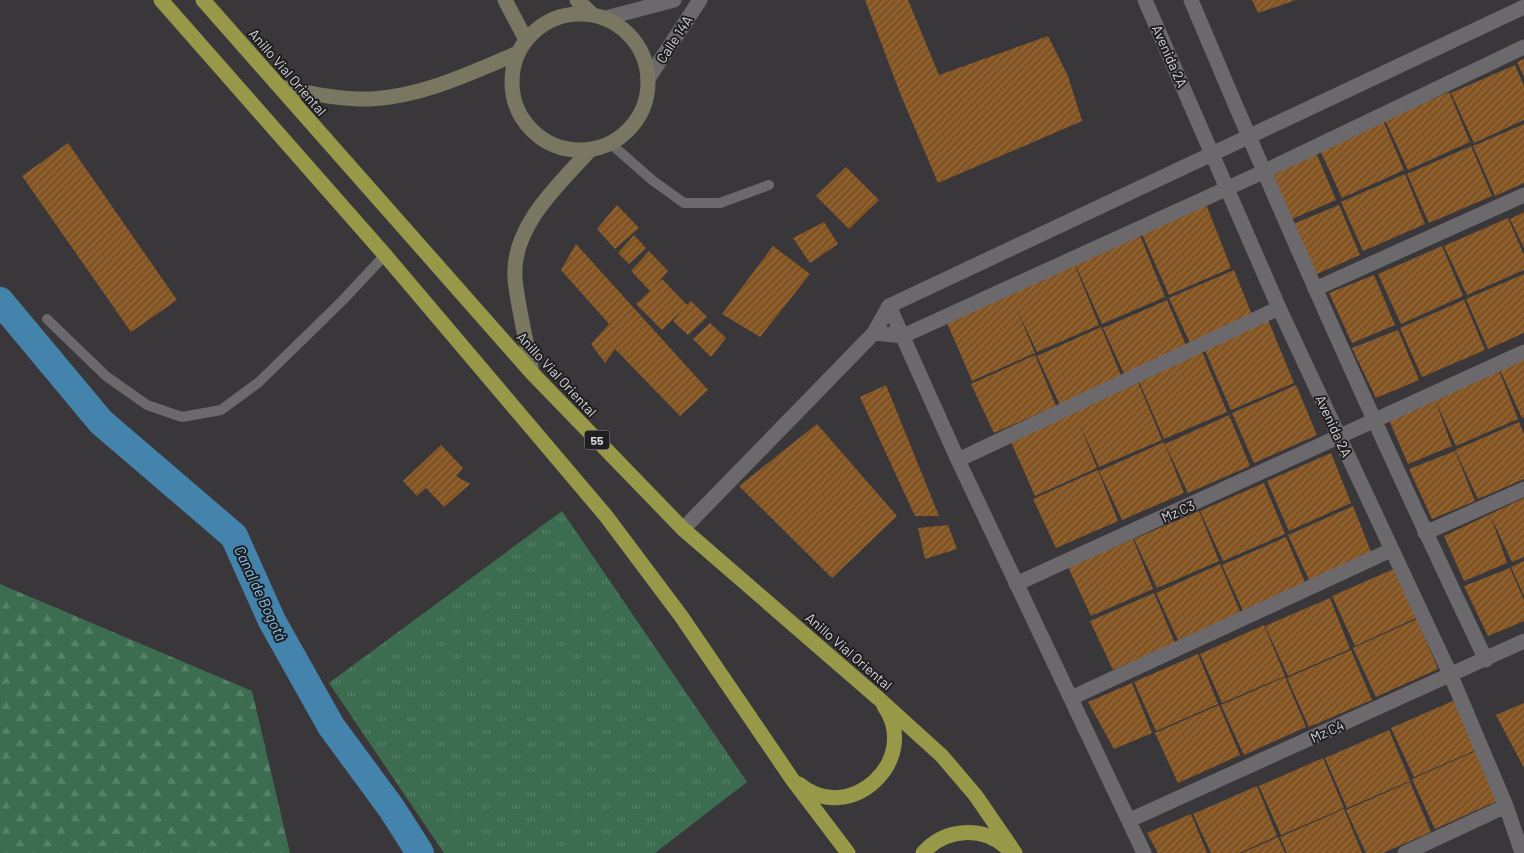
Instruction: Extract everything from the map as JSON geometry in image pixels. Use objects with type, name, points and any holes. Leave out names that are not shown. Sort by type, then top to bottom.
[{"type":"highway","points":[[160,0],[385,255],[606,516],[681,616],[792,779],[848,853]]},
{"type":"highway","name":"Anillo Vial Oriental","points":[[203,0],[532,373],[683,530],[916,731],[958,774],[1014,853]]},
{"type":"highway","points":[[792,779],[814,794],[840,797],[853,795],[876,781],[888,766],[894,747],[892,720],[878,698]]},
{"type":"highway","points":[[923,853],[939,840],[953,834],[968,832],[983,833],[997,839],[1014,853]]},
{"type":"street","points":[[505,0],[526,40]]},
{"type":"street","points":[[577,0],[599,17],[622,29],[635,43],[644,60],[648,79],[645,98],[638,116],[626,132],[610,143],[590,150],[571,150],[551,144],[533,132],[520,115],[513,95],[512,74],[518,53],[526,40],[540,27],[556,18],[574,14],[599,17]]},
{"type":"street","name":"Calle 14A","points":[[599,17],[674,0]]},
{"type":"street","name":"Calle 14A","points":[[648,79],[700,0]]},
{"type":"street","name":"Avenida 2A","points":[[1145,0],[1279,308],[1451,676],[1506,806],[1522,853]]},
{"type":"street","points":[[1191,0],[1263,172],[1374,422],[1486,660]]},
{"type":"street","points":[[683,530],[874,334],[889,306],[1524,7]]},
{"type":"street","points":[[874,334],[903,336],[1263,172],[1524,47]]},
{"type":"street","points":[[280,87],[334,97],[372,99],[414,92],[457,80],[518,53]]},
{"type":"street","points":[[532,373],[515,277],[520,243],[538,210],[590,150]]},
{"type":"street","points":[[1315,289],[1524,194]]},
{"type":"street","points":[[889,306],[958,460],[1144,853]]},
{"type":"street","points":[[958,460],[1279,308]]},
{"type":"street","name":"Mz C3","points":[[1016,584],[1340,438],[1524,352]]},
{"type":"street","points":[[1425,533],[1524,489]]},
{"type":"street","points":[[1071,698],[1391,550]]},
{"type":"street","name":"Mz C4","points":[[1130,820],[1451,676],[1524,641]]},
{"type":"street","points":[[1405,853],[1506,806]]},
{"type":"lane","points":[[610,143],[652,180],[684,202],[720,203],[769,185]]},
{"type":"lane","points":[[47,319],[106,376],[147,405],[182,418],[221,410],[259,382],[342,301],[385,255]]},
{"type":"green space","points":[[562,511],[747,782],[655,853],[444,853],[329,683]]},
{"type":"green space","points":[[0,584],[252,691],[290,853],[0,853]]},
{"type":"building","points":[[865,0],[908,0],[939,75],[1048,36],[1068,76],[1082,121],[938,183],[900,93]]},
{"type":"building","points":[[1252,0],[1296,0],[1258,13]]},
{"type":"building","points":[[1524,59],[1524,77],[1517,62]]},
{"type":"building","points":[[1515,65],[1524,86],[1524,120],[1474,143],[1451,93]]},
{"type":"building","points":[[1449,92],[1470,142],[1408,170],[1385,120]]},
{"type":"building","points":[[1383,120],[1404,170],[1342,198],[1319,148]]},
{"type":"building","points":[[1524,124],[1524,183],[1495,196],[1473,146]]},
{"type":"building","points":[[68,143],[177,300],[131,332],[22,176]]},
{"type":"building","points":[[1471,146],[1492,196],[1429,223],[1407,174]]},
{"type":"building","points":[[1315,150],[1336,200],[1292,219],[1269,168]]},
{"type":"building","points":[[846,167],[879,200],[849,229],[816,196]]},
{"type":"building","points":[[1405,174],[1425,224],[1363,251],[1341,202]]},
{"type":"building","points":[[1206,204],[1231,268],[1169,295],[1141,232]]},
{"type":"building","points":[[617,205],[639,228],[615,249],[597,229]]},
{"type":"building","points":[[1339,205],[1360,255],[1317,274],[1293,224]]},
{"type":"building","points":[[1524,212],[1524,248],[1510,219]]},
{"type":"building","points":[[1508,218],[1524,255],[1524,270],[1467,295],[1444,246]]},
{"type":"building","points":[[824,222],[838,244],[810,263],[793,238]]},
{"type":"building","points":[[1139,233],[1165,297],[1102,324],[1074,262]]},
{"type":"building","points":[[634,235],[646,248],[629,264],[618,253]]},
{"type":"building","points":[[576,244],[708,390],[680,416],[615,349],[605,363],[591,344],[609,324],[561,270]]},
{"type":"building","points":[[773,246],[810,274],[760,337],[722,314]]},
{"type":"building","points":[[1442,246],[1463,296],[1401,324],[1378,274]]},
{"type":"building","points":[[649,251],[668,271],[657,283],[662,279],[687,305],[691,301],[707,317],[688,335],[673,321],[682,310],[662,330],[636,304],[650,291],[631,271]]},
{"type":"building","points":[[1073,261],[1099,325],[1037,352],[1017,310],[1035,353],[972,381],[945,318]]},
{"type":"building","points":[[1234,270],[1254,320],[1192,347],[1169,298]]},
{"type":"building","points":[[1524,274],[1524,333],[1488,349],[1466,299]]},
{"type":"building","points":[[1374,275],[1395,325],[1352,343],[1329,293]]},
{"type":"building","points":[[1167,300],[1188,350],[1126,378],[1103,328]]},
{"type":"building","points":[[1464,300],[1485,350],[1422,377],[1400,328]]},
{"type":"building","points":[[1268,320],[1294,383],[1231,410],[1204,348]]},
{"type":"building","points":[[710,323],[726,338],[711,357],[693,339]]},
{"type":"building","points":[[1101,327],[1122,378],[1060,405],[1037,356]]},
{"type":"building","points":[[1398,330],[1419,380],[1376,398],[1352,348]]},
{"type":"building","points":[[1201,349],[1227,412],[1164,439],[1137,377]]},
{"type":"building","points":[[1035,355],[1056,406],[994,433],[971,384]]},
{"type":"building","points":[[1524,358],[1524,417],[1522,418],[1499,368]]},
{"type":"building","points":[[1498,368],[1518,419],[1456,446],[1435,400],[1452,446],[1408,464],[1389,420]]},
{"type":"building","points":[[1136,377],[1162,440],[1099,467],[1080,425],[1097,468],[1035,496],[1007,433]]},
{"type":"building","points":[[886,385],[939,516],[915,516],[860,397]]},
{"type":"building","points":[[1296,385],[1317,435],[1254,463],[1232,413]]},
{"type":"building","points":[[1229,415],[1250,466],[1188,493],[1165,444]]},
{"type":"building","points":[[1519,422],[1524,434],[1524,479],[1478,499],[1455,450]]},
{"type":"building","points":[[817,424],[897,516],[832,578],[739,486]]},
{"type":"building","points":[[1164,442],[1184,493],[1122,520],[1099,471]]},
{"type":"building","points":[[441,445],[463,468],[456,476],[470,484],[444,507],[426,488],[417,496],[403,481]]},
{"type":"building","points":[[1455,451],[1475,501],[1432,519],[1409,469]]},
{"type":"building","points":[[1331,453],[1351,503],[1289,531],[1267,481]]},
{"type":"building","points":[[1098,470],[1118,521],[1056,548],[1033,499]]},
{"type":"building","points":[[1264,483],[1285,534],[1223,561],[1200,511]]},
{"type":"building","points":[[1524,498],[1524,557],[1512,562],[1491,517],[1507,563],[1464,581],[1444,536]]},
{"type":"building","points":[[1353,506],[1373,557],[1311,584],[1288,535]]},
{"type":"building","points":[[1199,511],[1219,561],[1157,588],[1134,539]]},
{"type":"building","points":[[948,525],[957,549],[925,559],[918,528]]},
{"type":"building","points":[[1286,537],[1307,587],[1245,615],[1222,565]]},
{"type":"building","points":[[1133,539],[1153,589],[1091,616],[1068,567]]},
{"type":"building","points":[[1524,561],[1524,596],[1511,567]]},
{"type":"building","points":[[1220,564],[1241,614],[1179,642],[1156,593]]},
{"type":"building","points":[[1396,568],[1416,618],[1355,646],[1332,596]]},
{"type":"building","points":[[1510,568],[1524,600],[1524,621],[1488,636],[1464,586]]},
{"type":"building","points":[[1154,593],[1175,643],[1113,670],[1090,621]]},
{"type":"building","points":[[1330,598],[1350,649],[1288,676],[1265,626]]},
{"type":"building","points":[[1417,619],[1438,669],[1376,697],[1353,648]]},
{"type":"building","points":[[1264,625],[1285,676],[1222,703],[1200,654]]},
{"type":"building","points":[[1351,650],[1372,700],[1309,727],[1287,678]]},
{"type":"building","points":[[1198,654],[1218,704],[1156,731],[1134,682]]},
{"type":"building","points":[[1285,677],[1306,727],[1244,755],[1221,705]]},
{"type":"building","points":[[1132,683],[1152,733],[1114,749],[1088,702]]},
{"type":"building","points":[[1455,700],[1476,750],[1414,777],[1391,728]]},
{"type":"building","points":[[1524,703],[1524,768],[1496,715]]},
{"type":"building","points":[[1219,705],[1240,755],[1178,783],[1155,733]]},
{"type":"building","points":[[1389,730],[1410,781],[1347,808],[1325,758]]},
{"type":"building","points":[[1476,751],[1497,801],[1435,829],[1412,779]]},
{"type":"building","points":[[1323,758],[1344,808],[1281,835],[1259,786]]},
{"type":"building","points":[[1410,782],[1431,832],[1383,853],[1366,853],[1346,810]]},
{"type":"building","points":[[1257,786],[1277,836],[1239,853],[1211,853],[1193,814]]},
{"type":"building","points":[[1344,809],[1362,853],[1287,853],[1280,837]]},
{"type":"building","points":[[1191,814],[1207,853],[1158,853],[1147,833]]},
{"type":"building","points":[[1278,837],[1285,853],[1242,853]]},
{"type":"waterway","name":"Canal de Bogotá","points":[[0,301],[101,422],[234,536],[272,621],[331,726],[392,809],[420,853]]}]
